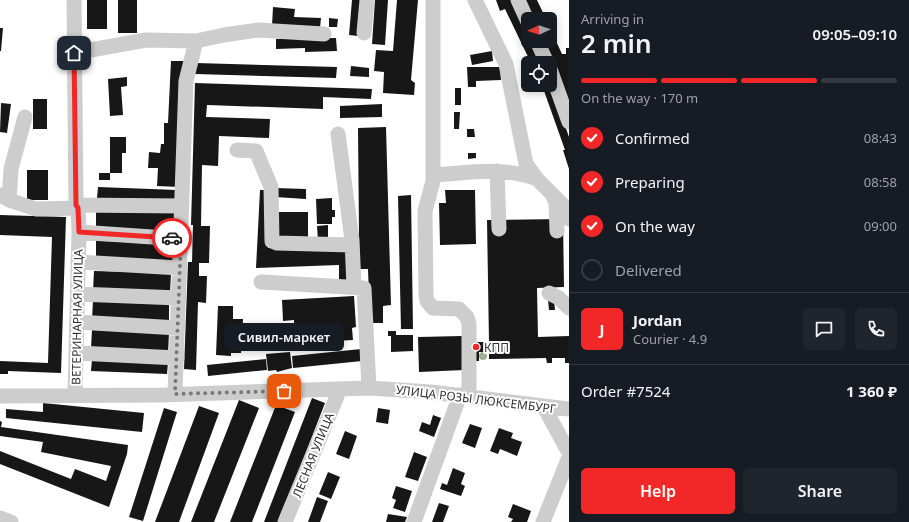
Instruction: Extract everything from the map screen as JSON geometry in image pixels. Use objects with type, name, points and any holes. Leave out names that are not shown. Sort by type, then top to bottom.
[{"type":"street","name":"ВЕТЕРИНАРНАЯ УЛИЦА","points":[[74,0],[77,206],[79,232],[77,322],[78,353],[76,394]]},
{"type":"street","points":[[364,33],[367,0]]},
{"type":"street","points":[[414,522],[465,395],[469,330],[467,317],[459,309],[433,308],[427,301],[426,296],[425,211],[433,175],[433,0]]},
{"type":"street","points":[[475,0],[506,64],[526,164],[537,179],[563,205],[569,219]]},
{"type":"street","points":[[518,0],[523,12]]},
{"type":"street","points":[[74,53],[146,40],[196,42],[224,35],[258,30],[324,34]]},
{"type":"street","points":[[175,394],[186,81],[196,42]]},
{"type":"street","points":[[557,89],[569,122]]},
{"type":"street","points":[[25,117],[5,198],[36,209],[77,206],[182,206]]},
{"type":"street","points":[[338,134],[352,245],[354,287]]},
{"type":"street","points":[[237,150],[256,151],[272,187],[272,241],[277,243],[352,245]]},
{"type":"street","points":[[433,175],[497,171],[516,172],[537,179]]},
{"type":"street","points":[[497,171],[499,229]]},
{"type":"street","points":[[552,193],[556,203],[557,231]]},
{"type":"street","points":[[79,232],[181,239]]},
{"type":"street","points":[[78,262],[180,268]]},
{"type":"street","points":[[261,282],[362,287],[365,291],[369,388]]},
{"type":"street","points":[[549,293],[559,298],[569,308]]},
{"type":"street","points":[[78,294],[179,298]]},
{"type":"street","points":[[77,322],[178,328]]},
{"type":"street","points":[[78,353],[177,358]]},
{"type":"street","name":"УЛИЦА РОЗЫ ЛЮКСЕМБУРГ","points":[[0,396],[175,394],[369,388],[465,395],[544,407],[569,409]]},
{"type":"street","name":"ЛЕСНАЯ УЛИЦА","points":[[286,522],[340,389]]},
{"type":"street","points":[[544,407],[569,453]]},
{"type":"street","points":[[543,522],[569,457]]},
{"type":"street","points":[[0,518],[11,522]]},
{"type":"building","points":[[87,0],[107,0],[107,29],[87,29]]},
{"type":"building","points":[[118,0],[137,0],[137,33],[118,33]]},
{"type":"building","points":[[352,0],[361,0],[358,36],[349,35]]},
{"type":"building","points":[[375,0],[388,0],[385,45],[372,44]]},
{"type":"building","points":[[397,0],[418,0],[411,80],[415,83],[414,95],[383,93],[384,72],[374,71],[376,50],[393,51]]},
{"type":"building","points":[[496,0],[513,0],[521,18],[521,42],[505,9],[500,11]]},
{"type":"building","points":[[524,0],[537,0],[543,12],[530,12]]},
{"type":"building","points":[[273,7],[295,9],[294,17],[321,18],[320,28],[272,26]]},
{"type":"building","points":[[329,18],[338,19],[337,27],[329,27]]},
{"type":"building","points":[[0,28],[3,28],[1,51],[0,51]]},
{"type":"building","points":[[336,38],[337,51],[305,52],[305,48],[276,49],[276,39]]},
{"type":"building","points":[[557,43],[562,54],[566,54],[566,48],[569,48],[569,103],[557,74],[557,56],[549,56],[546,48],[557,48]]},
{"type":"building","points":[[524,48],[535,48],[539,56],[528,56]]},
{"type":"building","points":[[492,51],[493,61],[472,65],[470,55]]},
{"type":"building","points":[[171,61],[184,61],[179,187],[157,186],[158,168],[148,168],[149,152],[160,153],[161,144],[164,144],[164,123],[168,123]]},
{"type":"building","points":[[196,63],[337,67],[336,78],[195,74]]},
{"type":"building","points":[[351,66],[369,68],[369,77],[350,76]]},
{"type":"building","points":[[467,67],[500,67],[501,80],[476,81],[476,87],[468,87]]},
{"type":"building","points":[[127,77],[127,86],[121,87],[123,115],[110,116],[108,79]]},
{"type":"building","points":[[195,83],[372,89],[371,99],[323,97],[323,109],[207,105],[206,117],[270,119],[269,138],[219,136],[218,166],[202,165],[201,226],[210,226],[209,263],[199,263],[199,276],[207,276],[206,303],[198,302],[196,370],[184,369],[188,262],[192,262],[193,225],[191,225]]},
{"type":"building","points":[[455,88],[461,88],[461,105],[455,105]]},
{"type":"building","points":[[544,92],[553,92],[569,137],[569,169],[563,150],[565,150]]},
{"type":"building","points":[[33,99],[47,99],[47,129],[33,129]]},
{"type":"building","points":[[1,103],[11,104],[7,133],[0,132]]},
{"type":"building","points":[[382,104],[382,117],[340,118],[340,106]]},
{"type":"building","points":[[454,112],[460,112],[459,129],[454,129]]},
{"type":"building","points":[[386,127],[391,305],[383,306],[383,323],[370,323],[368,269],[359,269],[354,234],[359,234],[358,128]]},
{"type":"building","points":[[467,129],[474,129],[475,137],[467,137]]},
{"type":"building","points":[[110,137],[126,137],[126,153],[122,153],[122,173],[110,173]]},
{"type":"building","points":[[468,153],[476,153],[476,158],[468,159]]},
{"type":"building","points":[[27,170],[48,170],[48,200],[27,200]]},
{"type":"building","points":[[99,173],[110,173],[110,180],[99,180]]},
{"type":"building","points":[[98,187],[177,190],[177,202],[97,198]]},
{"type":"building","points":[[275,188],[306,189],[306,199],[275,197]]},
{"type":"building","points":[[260,190],[269,190],[268,248],[349,245],[352,280],[339,280],[339,265],[256,268]]},
{"type":"building","points":[[445,190],[475,190],[476,244],[440,245],[439,203],[446,203]]},
{"type":"building","points":[[411,195],[413,329],[401,329],[398,196]]},
{"type":"building","points":[[332,198],[332,210],[335,210],[335,217],[332,217],[332,224],[317,224],[316,199]]},
{"type":"building","points":[[96,210],[177,213],[177,233],[96,230]]},
{"type":"building","points":[[276,212],[308,212],[308,240],[275,239]]},
{"type":"building","points":[[0,215],[66,217],[61,373],[8,371],[8,374],[0,374],[0,361],[48,363],[52,237],[0,235]]},
{"type":"building","points":[[563,219],[564,287],[537,288],[538,337],[569,336],[569,363],[565,363],[565,358],[552,358],[552,363],[547,363],[546,358],[489,359],[489,352],[479,352],[479,361],[463,361],[464,370],[419,372],[418,337],[462,336],[462,342],[489,342],[487,220]]},
{"type":"building","points":[[328,225],[328,241],[318,241],[317,226]]},
{"type":"building","points":[[96,241],[177,243],[176,263],[96,261]]},
{"type":"building","points":[[94,271],[171,273],[170,293],[93,291]]},
{"type":"building","points":[[354,296],[356,327],[352,328],[353,340],[334,341],[333,329],[294,331],[294,320],[283,321],[282,300]]},
{"type":"building","points":[[93,300],[169,303],[169,323],[92,320]]},
{"type":"building","points":[[548,300],[554,300],[555,310],[549,310]]},
{"type":"building","points":[[218,306],[233,306],[233,319],[243,319],[241,353],[231,353],[231,356],[216,355]]},
{"type":"building","points":[[92,329],[169,333],[168,353],[91,349]]},
{"type":"building","points":[[388,331],[396,331],[396,335],[413,335],[413,351],[391,352],[391,336],[388,336]]},
{"type":"building","points":[[361,349],[362,361],[293,368],[292,356]]},
{"type":"building","points":[[290,352],[292,368],[277,372],[276,370],[268,371],[266,354]]},
{"type":"building","points":[[92,359],[168,362],[167,374],[91,371]]},
{"type":"building","points":[[266,359],[267,370],[208,376],[207,365]]},
{"type":"building","points":[[312,398],[325,403],[279,522],[264,522]]},
{"type":"building","points":[[239,400],[259,408],[214,522],[191,522]]},
{"type":"building","points":[[43,403],[144,413],[142,432],[6,418],[6,409],[43,412]]},
{"type":"building","points":[[276,405],[295,412],[252,522],[230,522]]},
{"type":"building","points":[[199,406],[219,413],[179,522],[155,522]]},
{"type":"building","points":[[164,408],[177,412],[143,521],[129,517]]},
{"type":"building","points":[[378,408],[390,410],[388,424],[376,422]]},
{"type":"building","points":[[433,415],[441,418],[434,437],[419,431],[422,422],[430,425]]},
{"type":"building","points":[[0,421],[2,422],[1,427],[128,445],[127,454],[109,507],[0,464],[0,451],[71,479],[75,469],[106,481],[111,466],[41,452],[43,442],[0,436]]},
{"type":"building","points":[[470,424],[482,428],[475,448],[462,443]]},
{"type":"building","points":[[499,428],[513,433],[511,438],[522,442],[517,456],[500,449],[498,454],[490,451]]},
{"type":"building","points":[[345,431],[357,436],[349,459],[336,454]]},
{"type":"building","points":[[414,452],[427,457],[418,481],[405,477]]},
{"type":"building","points":[[453,468],[465,473],[461,484],[465,486],[461,496],[440,489],[442,483],[447,485]]},
{"type":"building","points":[[328,472],[340,477],[331,499],[319,494]]},
{"type":"building","points":[[396,486],[412,491],[405,512],[393,508],[396,500],[392,498]]},
{"type":"building","points":[[317,497],[328,501],[320,522],[308,522]]},
{"type":"building","points":[[439,503],[449,506],[443,522],[432,522]]},
{"type":"building","points":[[513,504],[531,511],[527,522],[511,522],[513,519],[508,517]]},
{"type":"building","points":[[388,514],[407,517],[405,522],[386,522]]},
{"type":"way so far","points":[[172,238],[181,239],[175,394],[284,391]]},
{"type":"place","name":"КПП","points":[[476,347]]},
{"type":"place","name":"Сивил-маркет","points":[[284,391]]},
{"type":"route","points":[[74,53],[76,205],[78,208],[79,232],[172,238]]}]
